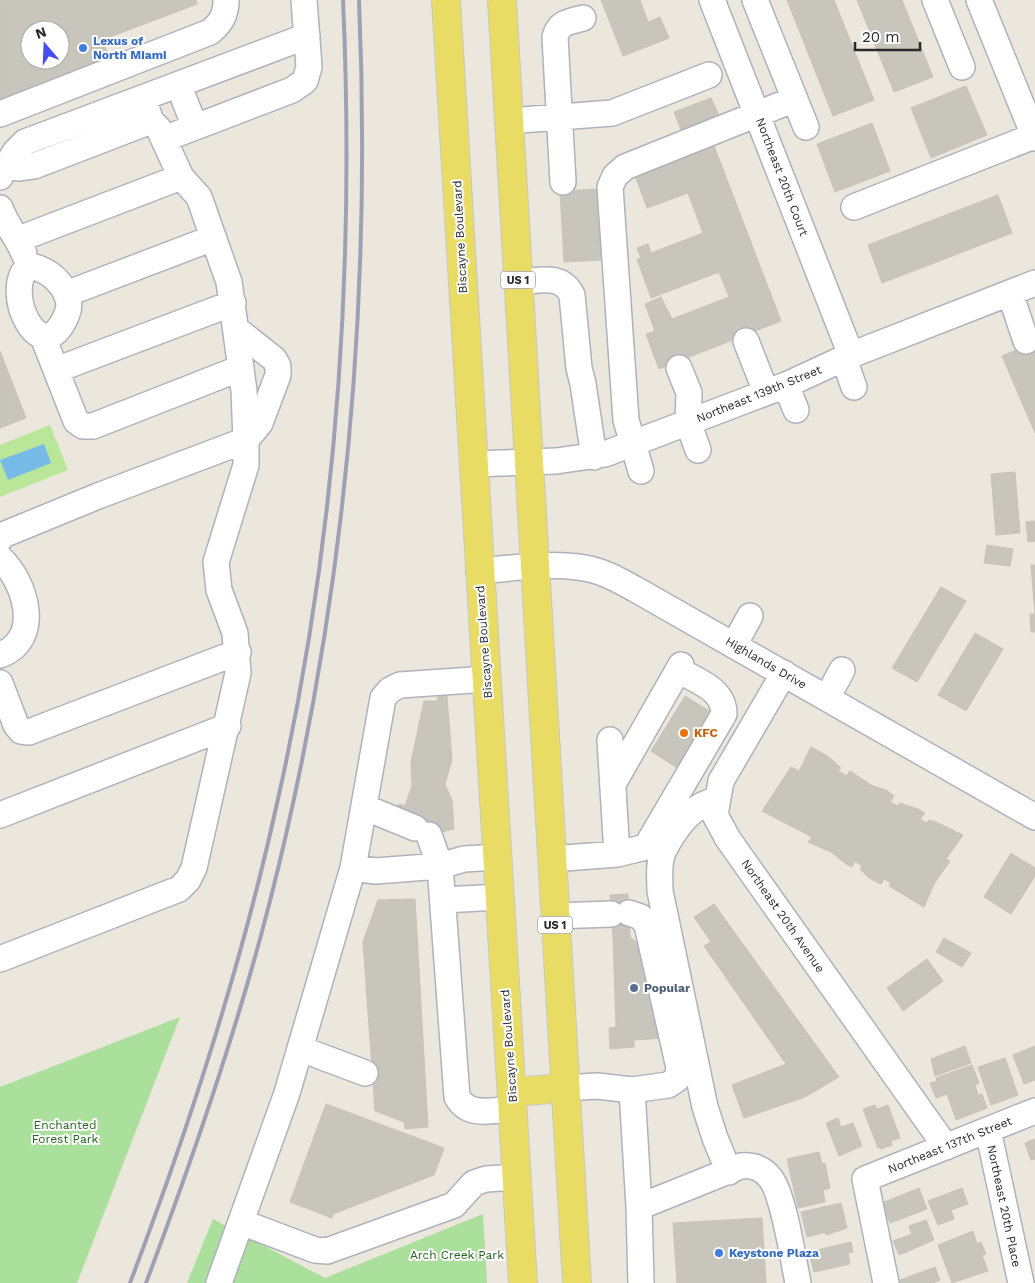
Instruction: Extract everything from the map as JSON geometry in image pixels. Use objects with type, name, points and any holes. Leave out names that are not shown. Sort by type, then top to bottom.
[{"type":"main road","name":"Biscayne Boulevard","points":[[446,0],[523,1283]]},
{"type":"main road","name":"US 1","points":[[502,0],[530,462],[564,1088],[577,1283]]},
{"type":"main road","points":[[512,1100],[564,1088]]},
{"type":"street","points":[[0,114],[210,32],[220,24],[225,15],[226,0]]},
{"type":"street","points":[[2,169],[34,166],[158,130],[195,127],[300,85],[308,74],[304,0]]},
{"type":"street","name":"Northeast 20th Court","points":[[712,0],[757,114],[847,357],[854,387]]},
{"type":"street","points":[[755,0],[806,127]]},
{"type":"street","points":[[935,0],[962,67]]},
{"type":"street","points":[[854,207],[1035,137],[978,0]]},
{"type":"street","points":[[563,182],[555,37],[558,28],[564,23],[583,18]]},
{"type":"street","points":[[951,40],[989,25]]},
{"type":"street","points":[[2,169],[25,142],[307,36]]},
{"type":"street","points":[[146,97],[163,106],[184,99],[222,84],[236,63]]},
{"type":"street","points":[[508,122],[612,113],[709,76]]},
{"type":"street","points":[[0,959],[179,889],[188,880],[194,868],[228,726],[238,673],[238,652],[235,633],[219,590],[216,562],[246,464],[241,368],[233,303],[229,282],[198,197],[181,177],[158,130],[146,97]]},
{"type":"street","points":[[184,99],[195,127]]},
{"type":"street","points":[[641,470],[626,420],[610,187],[615,176],[625,167],[795,99]]},
{"type":"street","points":[[19,239],[181,177]]},
{"type":"street","points":[[0,208],[9,227],[19,239],[29,266]]},
{"type":"street","points":[[66,294],[214,238]]},
{"type":"street","points":[[29,266],[39,266],[56,278],[66,294],[68,310],[64,321],[57,330],[43,337],[32,334],[21,324],[13,302],[13,290],[21,270],[29,266]]},
{"type":"street","points":[[518,282],[559,280],[567,286],[572,295],[579,368],[594,456]]},
{"type":"street","name":"Northeast 139th Street","points":[[473,464],[530,462],[594,456],[776,388],[847,357],[1035,284]]},
{"type":"street","points":[[1010,293],[1026,341]]},
{"type":"street","points":[[56,370],[233,303]]},
{"type":"street","points":[[0,539],[3,535],[98,496],[246,440],[260,423],[278,376],[278,366],[274,358],[236,329]]},
{"type":"street","points":[[43,337],[76,420],[83,426],[93,426],[241,368]]},
{"type":"street","points":[[746,341],[776,388],[796,410]]},
{"type":"street","points":[[679,368],[689,394],[688,422],[698,450]]},
{"type":"street","points":[[0,558],[16,580],[27,608],[24,631],[18,644],[0,655]]},
{"type":"street","name":"Highlands Drive","points":[[479,570],[535,567],[570,568],[599,572],[636,588],[1035,817]]},
{"type":"street","points":[[734,645],[750,616]]},
{"type":"street","points":[[0,683],[16,725],[21,731],[29,732],[238,652]]},
{"type":"street","points":[[552,859],[617,854],[646,847],[724,714],[721,698],[715,691],[679,668],[613,784]]},
{"type":"street","points":[[826,698],[842,670]]},
{"type":"street","name":"Northeast 20th Avenue","points":[[784,673],[721,781],[715,814],[728,839],[946,1147]]},
{"type":"street","points":[[219,1283],[301,1048],[353,868],[383,698],[390,690],[400,685],[487,679]]},
{"type":"street","points":[[0,815],[228,726]]},
{"type":"street","points":[[610,740],[617,854]]},
{"type":"street","points":[[717,800],[698,806],[688,815],[663,853],[660,891],[705,1107],[729,1172]]},
{"type":"street","points":[[364,807],[422,832],[440,866],[457,1098],[462,1106],[473,1112],[512,1100]]},
{"type":"street","points":[[353,868],[376,870],[440,866],[464,859],[497,857]]},
{"type":"street","points":[[443,900],[500,897]]},
{"type":"street","points":[[555,916],[620,914],[642,917],[647,925],[679,1068],[677,1079],[668,1085],[632,1090],[597,1086],[564,1088]]},
{"type":"street","points":[[301,1048],[365,1073]]},
{"type":"street","points":[[632,1090],[639,1206],[641,1283]]},
{"type":"street","name":"Northeast 137th Street","points":[[886,1283],[865,1180],[1035,1111]]},
{"type":"street","name":"Northeast 20th Place","points":[[988,1130],[1021,1283]]},
{"type":"street","points":[[639,1206],[741,1166],[752,1165],[762,1170],[777,1189],[798,1283]]},
{"type":"street","points":[[241,1222],[315,1250],[328,1251],[454,1205],[474,1183],[486,1179],[517,1178]]},
{"type":"green space","points":[[50,425],[68,470],[0,497],[0,445]]},
{"type":"green space","name":"Enchanted Forest Park","points":[[180,1017],[77,1283],[0,1283],[0,1087]]},
{"type":"green space","name":"Arch Creek Park","points":[[483,1214],[487,1283],[187,1283],[213,1219],[325,1278]]},
{"type":"water","points":[[44,444],[51,463],[8,480],[0,460]]},
{"type":"building","name":"Lexus of North Miami","points":[[0,0],[196,0],[197,4],[102,40],[109,56],[99,60],[100,63],[0,103]]},
{"type":"building","points":[[601,0],[640,0],[648,22],[660,17],[669,38],[623,56]]},
{"type":"building","points":[[787,0],[834,0],[874,100],[833,116]]},
{"type":"building","points":[[857,0],[902,0],[933,77],[894,92]]},
{"type":"building","points":[[966,86],[987,135],[931,158],[911,108]]},
{"type":"building","points":[[711,98],[722,122],[684,137],[674,112]]},
{"type":"building","points":[[872,123],[890,171],[835,192],[817,144]]},
{"type":"building","points":[[713,143],[781,321],[659,369],[646,334],[655,331],[645,304],[661,297],[672,319],[729,297],[719,272],[651,298],[637,259],[641,258],[637,248],[648,244],[651,253],[703,233],[688,193],[647,208],[634,173]]},
{"type":"building","points":[[597,189],[601,260],[564,262],[560,191]]},
{"type":"building","points":[[998,195],[1012,233],[882,283],[868,245]]},
{"type":"building","points":[[1035,342],[1035,433],[1002,356]]},
{"type":"building","points":[[0,351],[26,418],[0,428]]},
{"type":"building","points":[[1015,472],[1020,533],[996,535],[991,474]]},
{"type":"building","points":[[1035,521],[1035,541],[1028,542],[1026,522]]},
{"type":"building","points":[[987,545],[1013,549],[1010,566],[984,563]]},
{"type":"building","points":[[1031,565],[1035,565],[1035,614]]},
{"type":"building","points":[[941,587],[966,601],[917,682],[892,668]]},
{"type":"building","points":[[1030,614],[1035,614],[1035,632],[1031,632]]},
{"type":"building","points":[[975,633],[1003,649],[966,711],[938,695]]},
{"type":"building","points":[[447,696],[452,760],[445,784],[452,800],[454,829],[416,838],[396,807],[400,804],[405,806],[412,786],[411,762],[424,701],[438,701],[437,697]]},
{"type":"building","name":"KFC","points":[[685,696],[716,715],[682,771],[651,751]]},
{"type":"building","points":[[811,747],[829,757],[841,768],[838,771],[847,776],[850,771],[871,785],[886,790],[894,796],[890,802],[898,806],[900,803],[918,809],[925,813],[920,819],[927,823],[929,820],[936,822],[963,835],[946,859],[950,861],[934,884],[924,907],[889,886],[891,883],[884,879],[881,884],[869,878],[860,869],[862,866],[855,861],[852,867],[846,864],[831,852],[808,842],[812,837],[762,811],[791,767],[799,771]]},
{"type":"building","points":[[1011,853],[1035,868],[1035,876],[1011,914],[984,897]]},
{"type":"building","points":[[628,894],[630,937],[613,936],[610,895]]},
{"type":"building","points":[[415,899],[428,1127],[405,1129],[404,1122],[375,1111],[363,942],[378,900]]},
{"type":"building","points":[[714,904],[839,1077],[805,1097],[744,1118],[732,1085],[786,1064],[704,946],[711,942],[694,917]]},
{"type":"building","name":"Popular","points":[[613,936],[630,937],[645,949],[664,1038],[634,1040],[634,1047],[610,1049],[609,1028],[616,1027]]},
{"type":"building","points":[[944,938],[971,953],[962,967],[936,952]]},
{"type":"building","points":[[927,959],[943,981],[903,1011],[887,988]]},
{"type":"building","points":[[965,1046],[971,1063],[935,1076],[931,1059]]},
{"type":"building","points":[[1035,1046],[1035,1080],[1024,1084],[1013,1055]]},
{"type":"building","points":[[1005,1058],[1018,1095],[991,1105],[978,1067]]},
{"type":"building","points":[[972,1065],[979,1083],[975,1085],[978,1095],[982,1094],[987,1108],[956,1120],[947,1094],[936,1098],[930,1083],[937,1081],[936,1078]]},
{"type":"building","points":[[326,1104],[444,1148],[434,1175],[333,1214],[332,1218],[290,1202]]},
{"type":"building","points":[[875,1105],[877,1109],[888,1105],[900,1138],[891,1141],[892,1145],[881,1149],[880,1147],[878,1148],[863,1109]]},
{"type":"building","points":[[838,1118],[841,1127],[853,1123],[862,1146],[839,1156],[826,1123]]},
{"type":"building","points":[[1035,1139],[1035,1159],[1031,1160],[1025,1143]]},
{"type":"building","points":[[819,1152],[822,1164],[825,1163],[830,1188],[823,1190],[825,1202],[798,1208],[787,1159]]},
{"type":"building","points":[[919,1188],[927,1209],[890,1223],[882,1203]]},
{"type":"building","points":[[962,1188],[968,1204],[951,1210],[954,1219],[938,1225],[928,1201]]},
{"type":"building","points":[[841,1203],[847,1228],[826,1235],[826,1232],[807,1237],[801,1212]]},
{"type":"building","name":"Keystone Plaza","points":[[762,1218],[766,1283],[677,1283],[673,1223]]},
{"type":"building","points":[[926,1220],[934,1240],[899,1255],[893,1241],[912,1234],[909,1226]]},
{"type":"building","points":[[973,1231],[977,1244],[981,1242],[986,1254],[982,1255],[988,1271],[952,1283],[938,1245]]},
{"type":"building","points":[[851,1242],[853,1252],[848,1253],[850,1264],[814,1272],[809,1252]]},
{"type":"building","points":[[935,1267],[940,1280],[933,1283],[901,1283],[900,1280]]},
{"type":"railway","points":[[130,1283],[194,1104],[248,922],[278,799],[315,601],[328,501],[343,301],[346,201],[346,100],[343,0]]},
{"type":"railway","points":[[146,1283],[181,1189],[213,1094],[257,950],[296,790],[317,679],[335,566],[348,454],[356,341],[361,228],[362,114],[359,0]]},
{"type":"place","name":"Lexus of North Miami","points":[[83,48]]},
{"type":"place","name":"KFC","points":[[684,733]]},
{"type":"place","name":"Popular","points":[[634,988]]},
{"type":"place","name":"Keystone Plaza","points":[[719,1253]]}]
